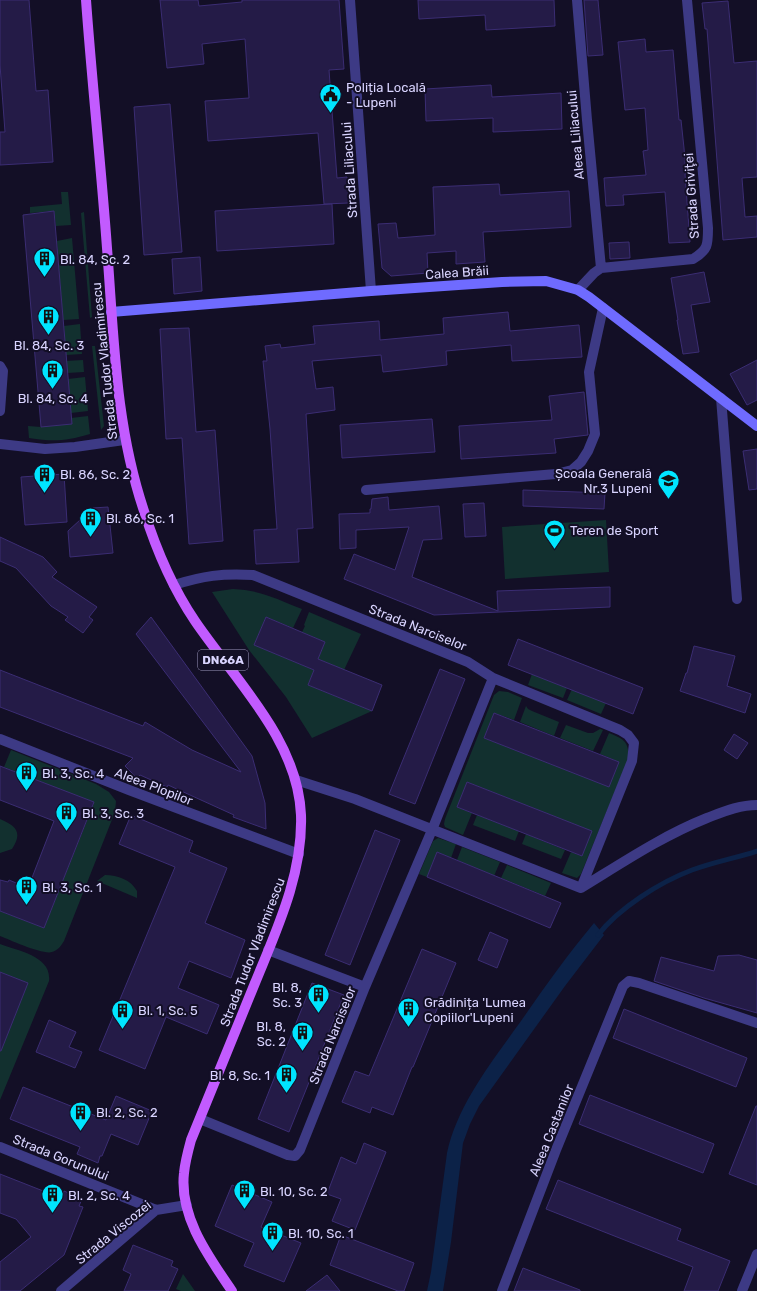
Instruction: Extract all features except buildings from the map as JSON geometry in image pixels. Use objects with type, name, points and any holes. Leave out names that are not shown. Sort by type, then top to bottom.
[{"type":"main road","name":"Strada Tudor Vladimirescu","points":[[86,0],[118,400],[124,440],[130,466],[144,514],[174,585],[194,620],[267,719],[281,743],[296,780],[301,815],[299,854],[290,893],[200,1119],[186,1159],[184,1190],[192,1222],[210,1259],[232,1291]]},
{"type":"main road","name":"Calea Brăii","points":[[112,312],[371,291],[502,282],[546,281],[578,290],[757,426]]},
{"type":"street","name":"Strada Liliacului","points":[[350,0],[371,291]]},
{"type":"street","name":"Aleea Liliacului","points":[[577,0],[601,268]]},
{"type":"street","name":"Strada Griviţei","points":[[601,268],[693,258],[702,253],[706,248],[708,228],[687,0]]},
{"type":"street","points":[[578,290],[594,273],[601,268]]},
{"type":"street","points":[[366,490],[556,474],[572,470],[581,462],[588,451],[594,434],[589,372],[603,308]]},
{"type":"street","points":[[0,366],[2,371],[0,410]]},
{"type":"street","points":[[721,398],[737,599]]},
{"type":"street","points":[[0,444],[45,449],[76,447],[124,440]]},
{"type":"street","name":"Strada Narciselor","points":[[174,585],[201,577],[234,574],[253,575],[468,662],[493,678],[432,830],[365,987],[300,1150],[295,1156],[288,1155],[200,1119]]},
{"type":"street","points":[[493,678],[620,730],[628,735],[634,743],[632,761],[581,888]]},
{"type":"street","name":"Aleea Plopilor","points":[[0,739],[128,790],[299,854]]},
{"type":"street","points":[[296,780],[355,799],[581,888]]},
{"type":"street","points":[[581,888],[644,849],[685,827],[744,805],[757,805]]},
{"type":"street","points":[[268,950],[365,987]]},
{"type":"street","name":"Aleea Castanilor","points":[[502,1291],[556,1150],[623,986],[629,981],[757,1023]]},
{"type":"street","name":"Strada Gorunului","points":[[0,1147],[156,1210]]},
{"type":"street","name":"Strada Viscozei","points":[[60,1291],[156,1210],[187,1205]]},
{"type":"street","points":[[742,1291],[757,1254]]},
{"type":"green space","points":[[61,192],[68,192],[71,225],[56,226],[54,211],[30,213],[30,207],[62,204]]},
{"type":"green space","points":[[84,212],[92,317],[90,318],[81,213]]},
{"type":"green space","points":[[72,238],[79,319],[63,320],[57,241]]},
{"type":"green space","points":[[80,324],[82,354],[66,355],[64,326]]},
{"type":"green space","points":[[92,346],[95,346],[104,426],[101,430]]},
{"type":"green space","points":[[83,360],[84,372],[67,373],[66,361]]},
{"type":"green space","points":[[85,377],[88,411],[71,413],[68,379]]},
{"type":"green space","points":[[88,416],[90,434],[60,440],[29,438],[28,426],[41,427],[71,418]]},
{"type":"green space","name":"Teren de Sport","points":[[606,520],[609,572],[505,579],[502,527]]},
{"type":"green space","points":[[233,589],[260,593],[302,609],[293,628],[266,617],[255,645],[314,670],[308,685],[372,711],[312,738],[286,697],[249,650],[212,592]]},
{"type":"green space","points":[[309,612],[361,634],[344,670],[318,659],[325,642],[302,632]]},
{"type":"green space","points":[[532,674],[567,688],[563,698],[528,685]]},
{"type":"green space","points":[[572,689],[606,703],[601,714],[567,700]]},
{"type":"green space","points":[[499,691],[508,692],[522,698],[514,720],[494,713],[484,738],[609,786],[619,762],[600,754],[609,733],[621,739],[626,744],[629,757],[581,874],[577,878],[562,873],[571,852],[582,856],[591,831],[467,782],[457,807],[472,813],[463,835],[445,827],[445,819],[494,695]]},
{"type":"green space","points":[[526,706],[532,711],[559,722],[554,736],[520,722]]},
{"type":"green space","points":[[566,725],[588,733],[593,733],[600,729],[603,730],[593,751],[560,738]]},
{"type":"green space","points":[[11,750],[96,784],[109,792],[116,801],[115,812],[64,941],[59,948],[52,952],[34,949],[0,936],[0,911],[44,928],[94,803],[4,767]]},
{"type":"green space","points":[[477,815],[519,831],[515,841],[473,825]]},
{"type":"green space","points":[[0,819],[14,827],[17,838],[12,849],[0,853]]},
{"type":"green space","points":[[526,834],[565,850],[561,859],[522,844]]},
{"type":"green space","points":[[438,838],[456,844],[451,858],[437,852],[427,877],[419,874],[433,841]]},
{"type":"green space","points":[[462,847],[500,862],[494,876],[457,860]]},
{"type":"green space","points":[[507,865],[551,883],[545,896],[501,878]]},
{"type":"green space","points":[[105,875],[119,877],[128,881],[137,891],[137,898],[97,881]]},
{"type":"green space","points":[[0,944],[24,952],[40,960],[48,973],[49,981],[0,1100],[0,1052],[16,1012],[0,972]]},
{"type":"green space","points":[[183,1274],[195,1291],[181,1291],[176,1289]]},
{"type":"water","points":[[594,923],[604,935],[565,986],[479,1106],[470,1124],[463,1143],[451,1242],[443,1291],[427,1291],[431,1272],[447,1153],[452,1135],[467,1100],[488,1067],[556,971]]},
{"type":"waterway","points":[[598,935],[617,915],[641,897],[667,881],[700,867],[757,851]]},
{"type":"place","name":"Poliția Locală - Lupeni","points":[[330,114]]},
{"type":"place","name":"Bl. 84, Sc. 2","points":[[44,278]]},
{"type":"place","name":"Bl. 84, Sc. 3","points":[[49,336]]},
{"type":"place","name":"Bl. 84, Sc. 4","points":[[53,390]]},
{"type":"place","name":"Bl. 86, Sc. 2","points":[[44,494]]},
{"type":"place","name":"Școala Generală Nr.3 Lupeni","points":[[668,500]]},
{"type":"place","name":"Bl. 86, Sc. 1","points":[[90,538]]},
{"type":"place","name":"Teren de Sport","points":[[555,550]]},
{"type":"place","name":"Bl. 3, Sc. 4","points":[[26,792]]},
{"type":"place","name":"Bl. 3, Sc. 3","points":[[66,832]]},
{"type":"place","name":"Bl. 3, Sc. 1","points":[[26,906]]},
{"type":"place","name":"Bl. 8, Sc. 3","points":[[318,1014]]},
{"type":"place","name":"Grădinița 'Lumea Copiilor'Lupeni","points":[[408,1028]]},
{"type":"place","name":"Bl. 1, Sc. 5","points":[[123,1030]]},
{"type":"place","name":"Bl. 8, Sc. 2","points":[[302,1052]]},
{"type":"place","name":"Bl. 8, Sc. 1","points":[[286,1094]]},
{"type":"place","name":"Bl. 2, Sc. 2","points":[[80,1132]]},
{"type":"place","name":"Bl. 10, Sc. 2","points":[[245,1210]]},
{"type":"place","name":"Bl. 2, Sc. 4","points":[[53,1214]]},
{"type":"place","name":"Bl. 10, Sc. 1","points":[[273,1252]]}]
